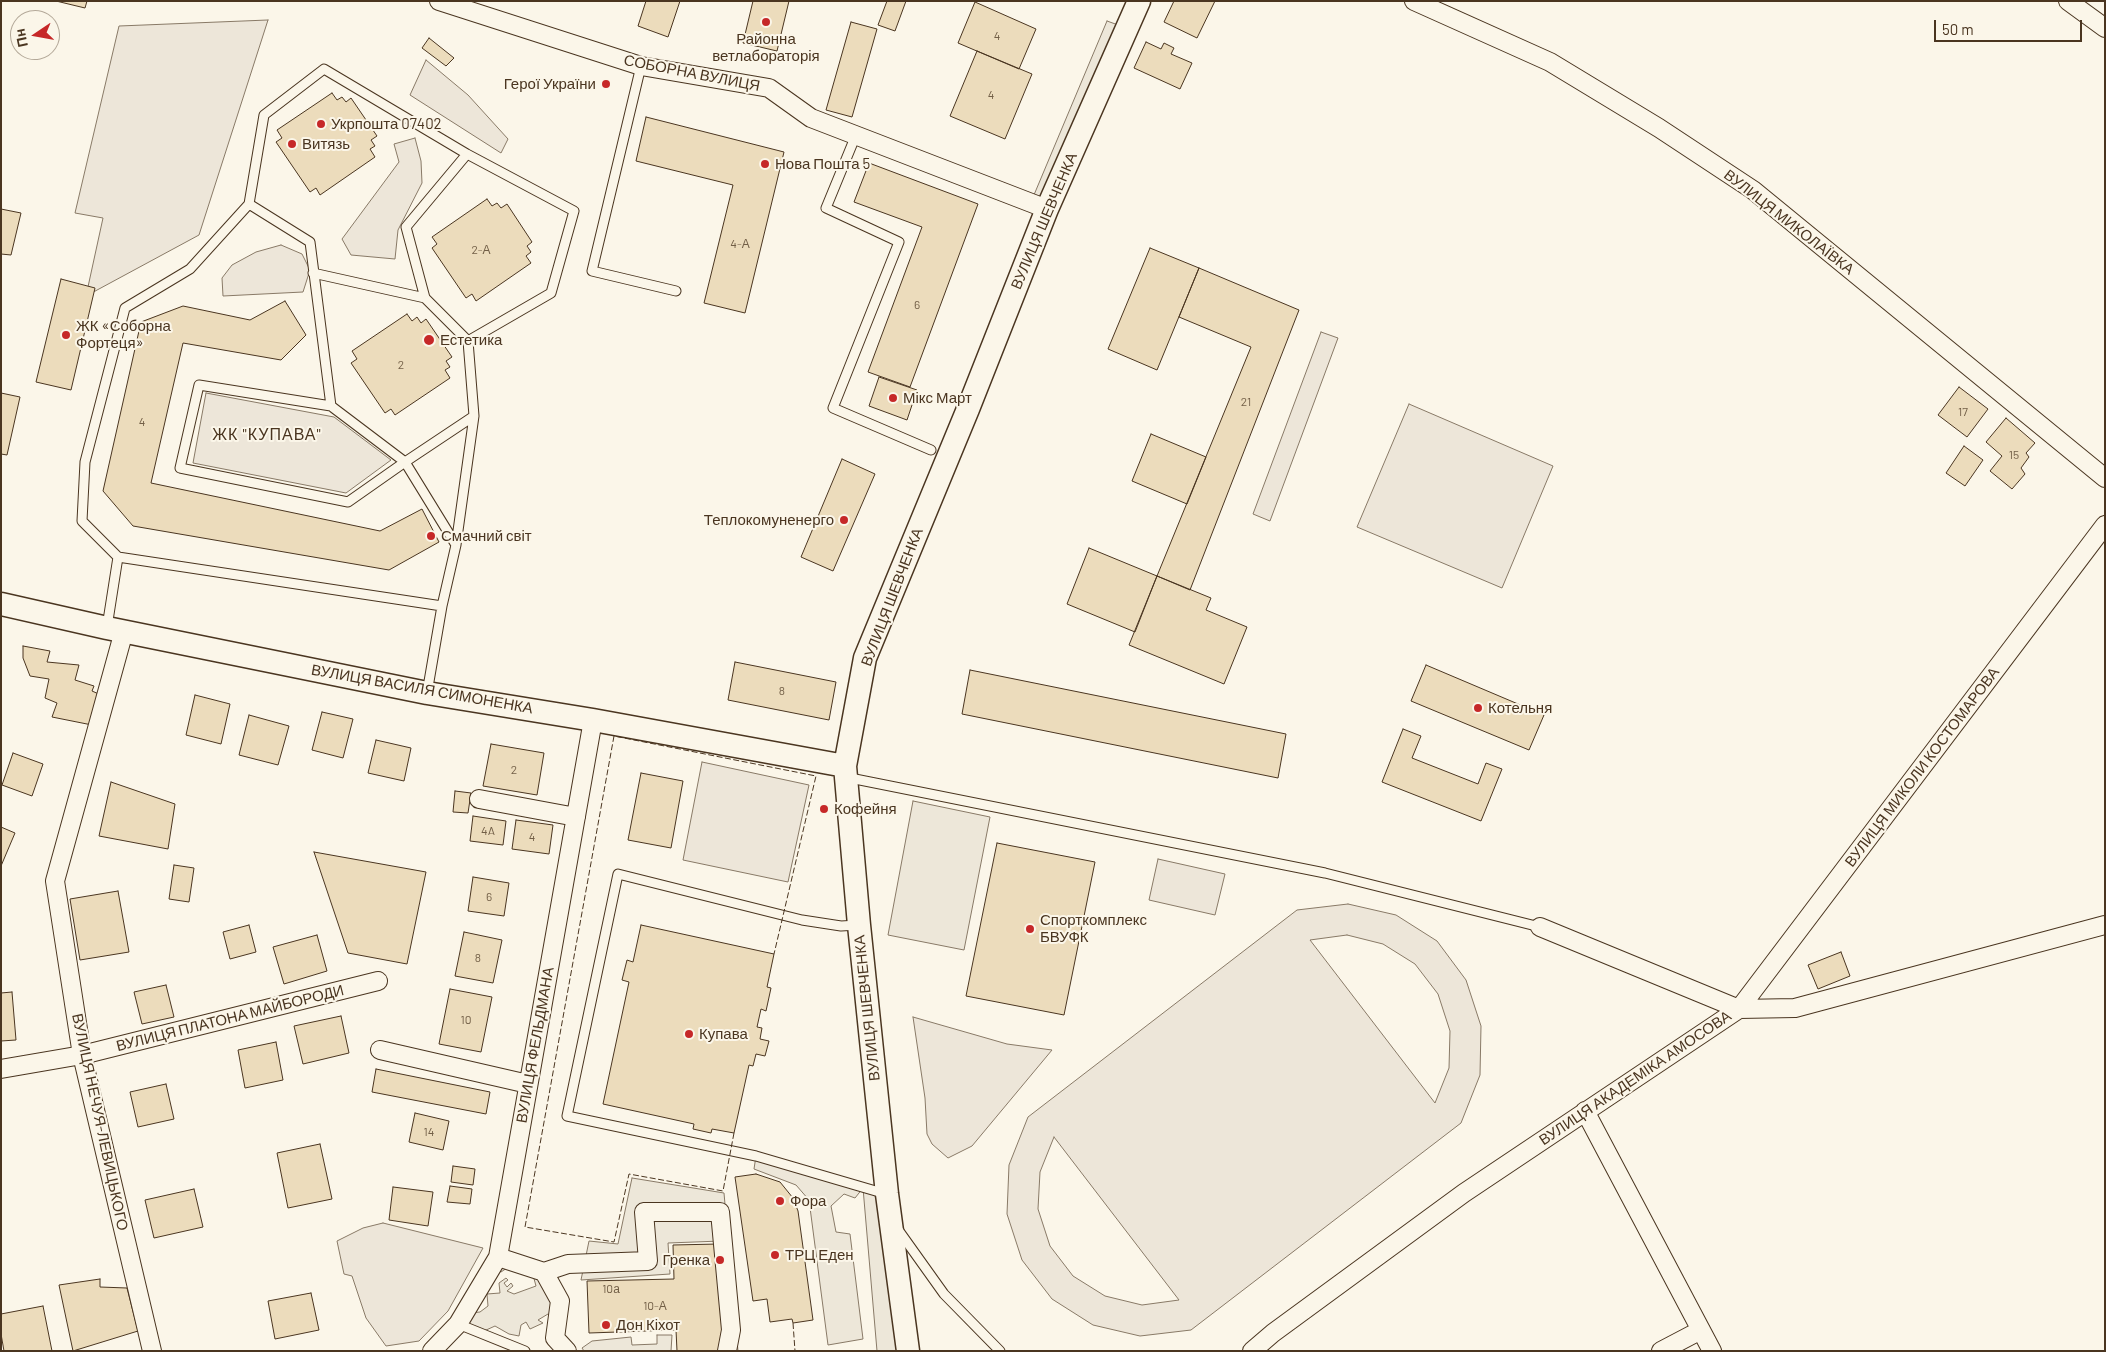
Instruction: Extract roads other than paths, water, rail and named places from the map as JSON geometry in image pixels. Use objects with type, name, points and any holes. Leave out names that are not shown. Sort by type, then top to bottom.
[{"type":"street","name":"СОБОРНА ВУЛИЦЯ","points":[[440,1],[641,66],[769,88],[811,118],[1047,209]]},
{"type":"street","name":"ВУЛИЦЯ ШЕВЧЕНКА","points":[[908,1351],[887,1194],[845,771],[865,658],[968,409],[1047,209],[1139,1]]},
{"type":"street","name":"ВУЛИЦЯ МИКОЛАЇВКА","points":[[1414,1],[1550,62],[1659,128],[1753,190],[2105,478]]},
{"type":"street","points":[[2068,1],[2105,28]]},
{"type":"street","name":"ВУЛИЦЯ МИКОЛИ КОСТОМАРОВА","points":[[1739,1009],[2105,525]]},
{"type":"street","name":"ВУЛИЦЯ ВАСИЛЯ СИМОНЕНКА","points":[[1,604],[427,693],[593,720],[845,771]]},
{"type":"street","name":"ВУЛИЦЯ НЕЧУЯ-ЛЕВИЦЬКОГО","points":[[116,629],[54,881],[82,1055],[152,1351]]},
{"type":"street","name":"ВУЛИЦЯ ФЕЛЬДМАНА","points":[[432,1351],[458,1324],[498,1258],[593,720]]},
{"type":"street","points":[[479,799],[576,817]]},
{"type":"street","name":"ВУЛИЦЯ АКАДЕМІКА АМОСОВА","points":[[1252,1351],[1273,1333],[1464,1193],[1739,1009],[1795,1008],[2105,925]]},
{"type":"street","points":[[1540,927],[1739,1009]]},
{"type":"street","name":"ВУЛИЦЯ ПЛАТОНА МАЙБОРОДИ","points":[[1,1069],[82,1055],[378,981]]},
{"type":"street","points":[[380,1050],[528,1084]]},
{"type":"street","points":[[1585,1111],[1712,1351]]},
{"type":"street","points":[[498,1258],[544,1272],[568,1264],[648,1261],[644,1212],[720,1212],[732,1330],[727,1351]]},
{"type":"street","points":[[544,1272],[560,1301],[556,1338],[567,1351]]},
{"type":"street","points":[[1661,1351],[1701,1330]]},
{"type":"lane","points":[[641,66],[592,271],[676,291]]},
{"type":"lane","points":[[442,606],[118,558],[82,521],[85,462],[125,308],[190,269],[249,204],[264,115],[324,69],[467,154],[574,211],[551,293],[468,341]]},
{"type":"lane","points":[[856,135],[826,208],[898,242],[833,408],[930,450]]},
{"type":"lane","points":[[427,693],[442,606],[456,545],[474,416],[468,341],[425,298],[406,228],[467,154]]},
{"type":"lane","points":[[249,204],[310,242],[331,406]]},
{"type":"lane","points":[[313,273],[425,298]]},
{"type":"lane","points":[[456,545],[404,462],[331,406],[199,386],[180,468],[348,502],[404,462],[474,416]]},
{"type":"lane","points":[[116,629],[118,558]]},
{"type":"lane","points":[[845,771],[1325,873],[1540,927]]},
{"type":"lane","points":[[859,925],[841,926],[802,920],[618,874],[567,1116],[756,1156],[887,1194]]},
{"type":"lane","points":[[892,1222],[944,1294],[1000,1351]]},
{"type":"lane","points":[[458,1324],[525,1351]]},
{"type":"place","name":"Районна ветлабораторія","points":[[766,22]]},
{"type":"place","name":"Герої України","points":[[606,84]]},
{"type":"place","name":"Укрпошта 07402","points":[[321,124]]},
{"type":"place","name":"Витязь","points":[[292,144]]},
{"type":"place","name":"Нова Пошта 5","points":[[765,164]]},
{"type":"place","name":"ЖК «Соборна Фортеця»","points":[[66,335]]},
{"type":"place","name":"Естетика","points":[[429,340]]},
{"type":"place","name":"Мікс Март","points":[[893,398]]},
{"type":"place","name":"Теплокомуненерго","points":[[844,520]]},
{"type":"place","name":"Смачний світ","points":[[431,536]]},
{"type":"place","name":"Котельня","points":[[1478,708]]},
{"type":"place","name":"Кофейня","points":[[824,809]]},
{"type":"place","name":"Спорткомплекс БВУФК","points":[[1030,929]]},
{"type":"place","name":"Купава","points":[[689,1034]]},
{"type":"place","name":"Фора","points":[[780,1201]]},
{"type":"place","name":"ТРЦ Еден","points":[[775,1255]]},
{"type":"place","name":"Гренка","points":[[720,1260]]},
{"type":"place","name":"Дон Кіхот","points":[[606,1325]]},
{"type":"district","name":"ЖК \"КУПАВА\"","points":[[267,435]]}]
